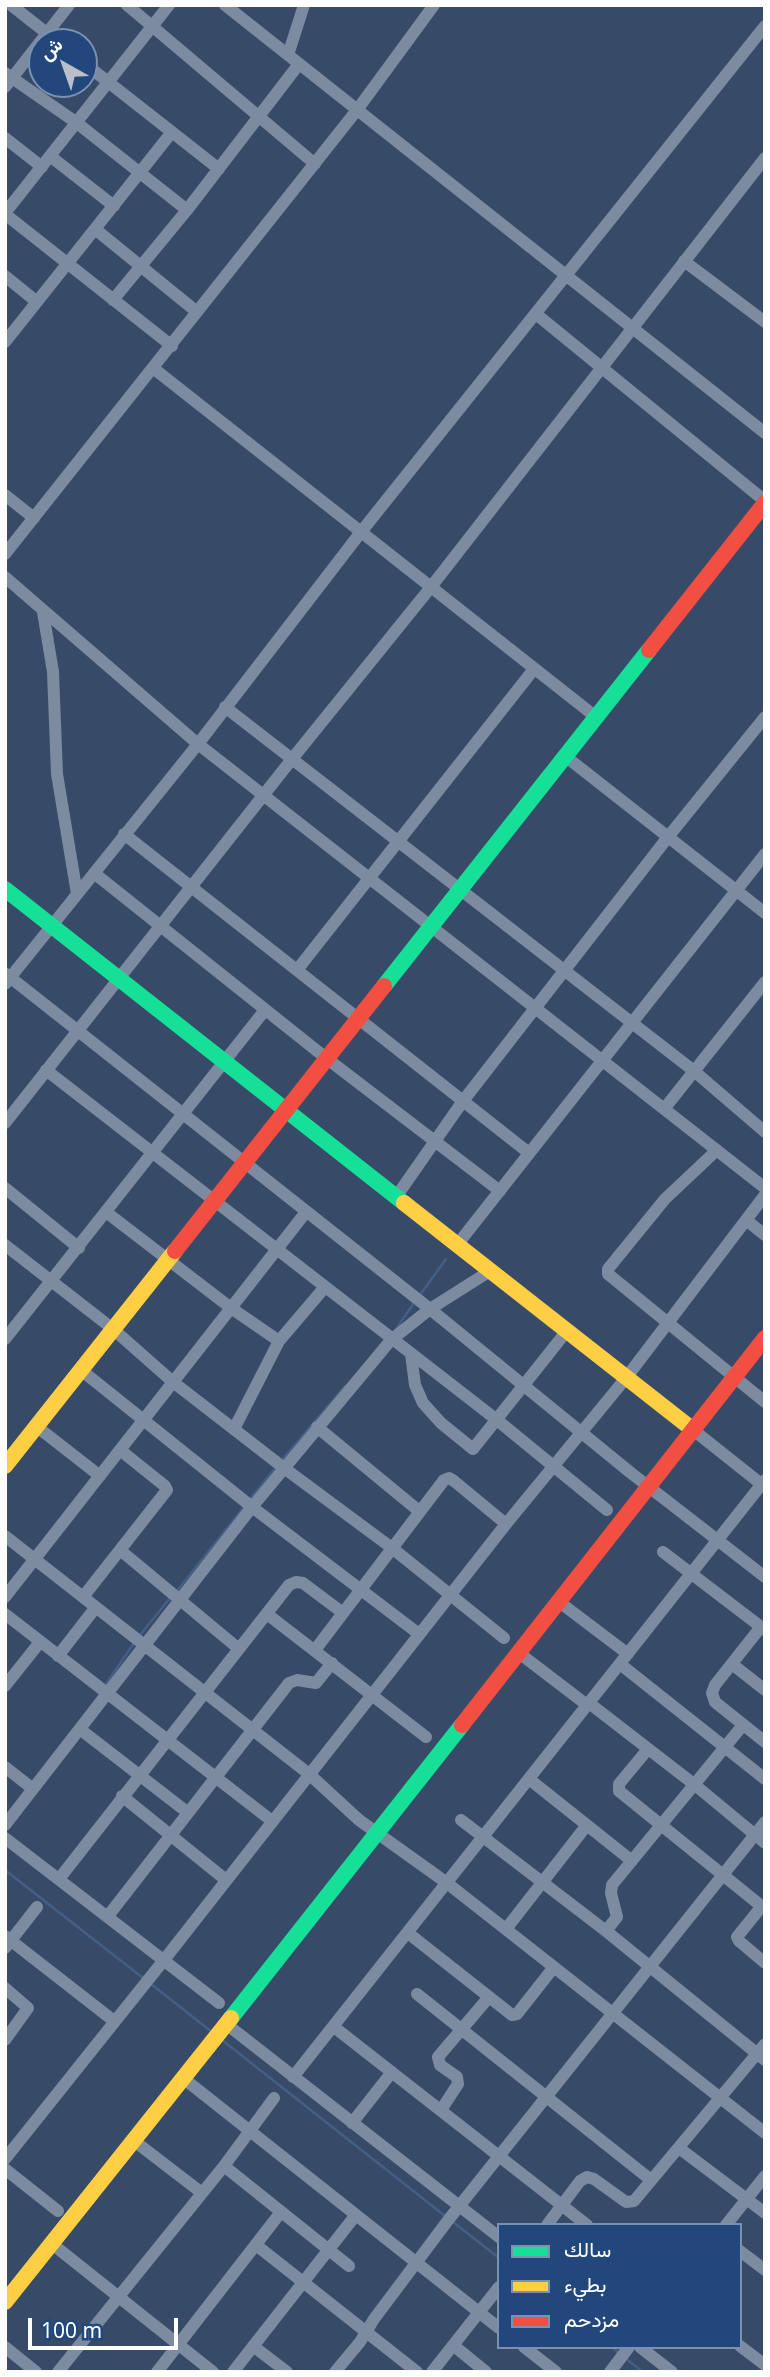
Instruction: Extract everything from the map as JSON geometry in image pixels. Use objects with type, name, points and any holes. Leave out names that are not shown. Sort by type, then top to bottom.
[{"type":"main road","points":[[5,1466],[565,756],[763,510]]},
{"type":"main road","points":[[5,889],[692,1429]]},
{"type":"main road","points":[[5,2302],[377,1834],[765,1338]]},
{"type":"street","points":[[11,5],[40,28]]},
{"type":"street","points":[[57,28],[69,5]]},
{"type":"street","points":[[127,5],[315,164]]},
{"type":"street","points":[[169,5],[5,213],[172,346]]},
{"type":"street","points":[[225,5],[765,433]]},
{"type":"street","points":[[288,55],[304,5]]},
{"type":"street","points":[[5,554],[315,164],[434,5]]},
{"type":"street","points":[[765,26],[361,532],[198,744],[7,978],[430,1309],[765,1577]]},
{"type":"street","points":[[28,60],[8,79],[76,123],[187,210]]},
{"type":"street","points":[[113,300],[187,210],[299,64]]},
{"type":"street","points":[[98,74],[219,169]]},
{"type":"street","points":[[5,342],[172,132]]},
{"type":"street","points":[[5,138],[46,161],[114,206]]},
{"type":"street","points":[[8,1114],[78,1031],[430,587],[765,158]]},
{"type":"street","points":[[95,229],[197,312]]},
{"type":"street","points":[[684,261],[765,322]]},
{"type":"street","points":[[5,276],[37,302]]},
{"type":"street","points":[[536,314],[601,367],[763,510]]},
{"type":"street","points":[[153,368],[596,717]]},
{"type":"street","points":[[5,495],[34,518]]},
{"type":"street","points":[[5,577],[198,744],[765,1188]]},
{"type":"street","points":[[43,612],[52,672],[57,774],[77,894]]},
{"type":"street","points":[[297,970],[534,669]]},
{"type":"street","points":[[225,707],[694,1071],[765,1132]]},
{"type":"street","points":[[396,1197],[463,1101],[668,837],[765,718]]},
{"type":"street","points":[[565,756],[765,913]]},
{"type":"street","points":[[124,834],[529,1153]]},
{"type":"street","points":[[457,1245],[765,853]]},
{"type":"street","points":[[94,873],[326,1058],[500,1191]]},
{"type":"street","points":[[664,1109],[765,982]]},
{"type":"street","points":[[5,1339],[265,1010]]},
{"type":"street","points":[[46,1070],[497,1420],[607,1510]]},
{"type":"street","points":[[717,1150],[665,1199],[608,1269],[612,1279],[765,1402]]},
{"type":"street","points":[[5,1188],[79,1248]]},
{"type":"street","points":[[5,2159],[506,1524],[626,1378],[765,1195]]},
{"type":"street","points":[[106,1212],[279,1341]]},
{"type":"street","points":[[5,1597],[306,1212]]},
{"type":"street","points":[[746,1220],[765,1235]]},
{"type":"street","points":[[5,1245],[113,1329],[173,1382],[392,1548],[504,1639]]},
{"type":"street","points":[[5,1825],[284,1468],[391,1340],[430,1309],[490,1271]]},
{"type":"street","points":[[234,1429],[279,1341],[325,1287]]},
{"type":"street","points":[[411,1354],[415,1385],[423,1403],[440,1423],[473,1449],[566,1332]]},
{"type":"street","points":[[81,1370],[419,1634]]},
{"type":"street","points":[[36,1426],[100,1476]]},
{"type":"street","points":[[317,1427],[419,1511]]},
{"type":"street","points":[[293,2077],[764,1484],[692,1429]]},
{"type":"street","points":[[83,1597],[167,1490],[166,1486],[120,1450]]},
{"type":"street","points":[[315,1650],[444,1480],[449,1478],[506,1524]]},
{"type":"street","points":[[5,1536],[309,1774],[377,1834],[447,1883],[765,2133]]},
{"type":"street","points":[[120,1550],[239,1649]]},
{"type":"street","points":[[663,1552],[763,1629],[715,1685],[712,1697],[765,1742]]},
{"type":"street","points":[[59,1879],[289,1585],[303,1583],[343,1613]]},
{"type":"street","points":[[558,1601],[725,1748],[765,1779]]},
{"type":"street","points":[[58,1656],[96,1607]]},
{"type":"street","points":[[5,1614],[272,1821]]},
{"type":"street","points":[[267,1614],[426,1737]]},
{"type":"street","points":[[5,1686],[40,1642]]},
{"type":"street","points":[[519,1653],[695,1785],[760,1839]]},
{"type":"street","points":[[108,1916],[289,1683],[297,1680],[316,1683],[332,1664]]},
{"type":"street","points":[[732,1664],[765,1690]]},
{"type":"street","points":[[606,1931],[617,1917],[611,1889],[743,1725]]},
{"type":"street","points":[[81,1730],[187,1812]]},
{"type":"street","points":[[648,1749],[620,1784],[619,1791],[763,1908],[737,1937],[765,1962]]},
{"type":"street","points":[[5,1767],[33,1789]]},
{"type":"street","points":[[529,1779],[632,1861]]},
{"type":"street","points":[[122,1797],[226,1880]]},
{"type":"street","points":[[461,1820],[606,1931],[648,1967],[762,2052],[634,2201],[628,2203],[594,2179],[587,2178],[580,2181],[548,2223]]},
{"type":"street","points":[[335,2372],[367,2333],[415,2263],[459,2206],[722,1873],[760,1839],[765,1822]]},
{"type":"street","points":[[506,1929],[587,1825]]},
{"type":"street","points":[[5,1838],[219,2003]]},
{"type":"street","points":[[37,1907],[7,1941],[114,2021]]},
{"type":"street","points":[[408,1933],[512,2015],[515,2015],[554,1967]]},
{"type":"street","points":[[5,1988],[28,2008],[7,2035]]},
{"type":"street","points":[[417,1994],[651,2180]]},
{"type":"street","points":[[441,2110],[458,2084],[457,2077],[439,2063],[438,2057],[489,1997]]},
{"type":"street","points":[[222,2027],[293,2077],[497,2235]]},
{"type":"street","points":[[334,2027],[584,2223]]},
{"type":"street","points":[[352,2123],[392,2072]]},
{"type":"street","points":[[183,2078],[497,2326]]},
{"type":"street","points":[[58,2372],[251,2132],[274,2098]]},
{"type":"street","points":[[133,2140],[202,2193]]},
{"type":"street","points":[[680,2148],[765,2213]]},
{"type":"street","points":[[224,2166],[349,2266]]},
{"type":"street","points":[[5,2169],[58,2211]]},
{"type":"street","points":[[728,2223],[765,2176]]},
{"type":"street","points":[[157,2372],[281,2212]]},
{"type":"street","points":[[233,2372],[355,2216]]},
{"type":"street","points":[[51,2243],[213,2372]]},
{"type":"street","points":[[256,2245],[417,2372]]},
{"type":"street","points":[[742,2252],[765,2270]]},
{"type":"street","points":[[432,2372],[497,2290]]},
{"type":"street","points":[[453,2345],[486,2372]]},
{"type":"street","points":[[253,2346],[287,2372]]},
{"type":"street","points":[[5,2347],[36,2372]]},
{"type":"street","points":[[742,2348],[765,2365]]},
{"type":"street","points":[[527,2349],[556,2372]]},
{"type":"street","points":[[610,2372],[627,2349]]},
{"type":"street","points":[[642,2349],[671,2372]]},
{"type":"waterway","points":[[420,1295],[446,1259]]},
{"type":"waterway","points":[[396,1329],[414,1303]]},
{"type":"waterway","points":[[281,1461],[345,1386]]},
{"type":"waterway","points":[[250,1499],[277,1466]]},
{"type":"waterway","points":[[176,1592],[244,1507]]},
{"type":"waterway","points":[[140,1635],[171,1597]]},
{"type":"waterway","points":[[104,1687],[134,1643]]},
{"type":"waterway","points":[[5,1870],[143,1978]]},
{"type":"waterway","points":[[151,1984],[212,2032]]},
{"type":"waterway","points":[[222,2040],[445,2216]]},
{"type":"waterway","points":[[453,2222],[497,2256]]},
{"type":"waterway","points":[[614,2349],[620,2354]]},
{"type":"waterway","points":[[625,2358],[643,2372]]},
{"type":"traffic: fast","points":[[384,986],[649,650]]},
{"type":"traffic: fast","points":[[5,889],[404,1203]]},
{"type":"traffic: fast","points":[[231,2018],[462,1725]]},
{"type":"traffic: slow","points":[[404,1203],[692,1429]]},
{"type":"traffic: slow","points":[[5,1466],[175,1251]]},
{"type":"traffic: slow","points":[[5,2302],[231,2018]]},
{"type":"traffic: jam","points":[[649,650],[765,503]]},
{"type":"traffic: jam","points":[[175,1251],[384,986]]},
{"type":"traffic: jam","points":[[462,1725],[765,1338]]}]
